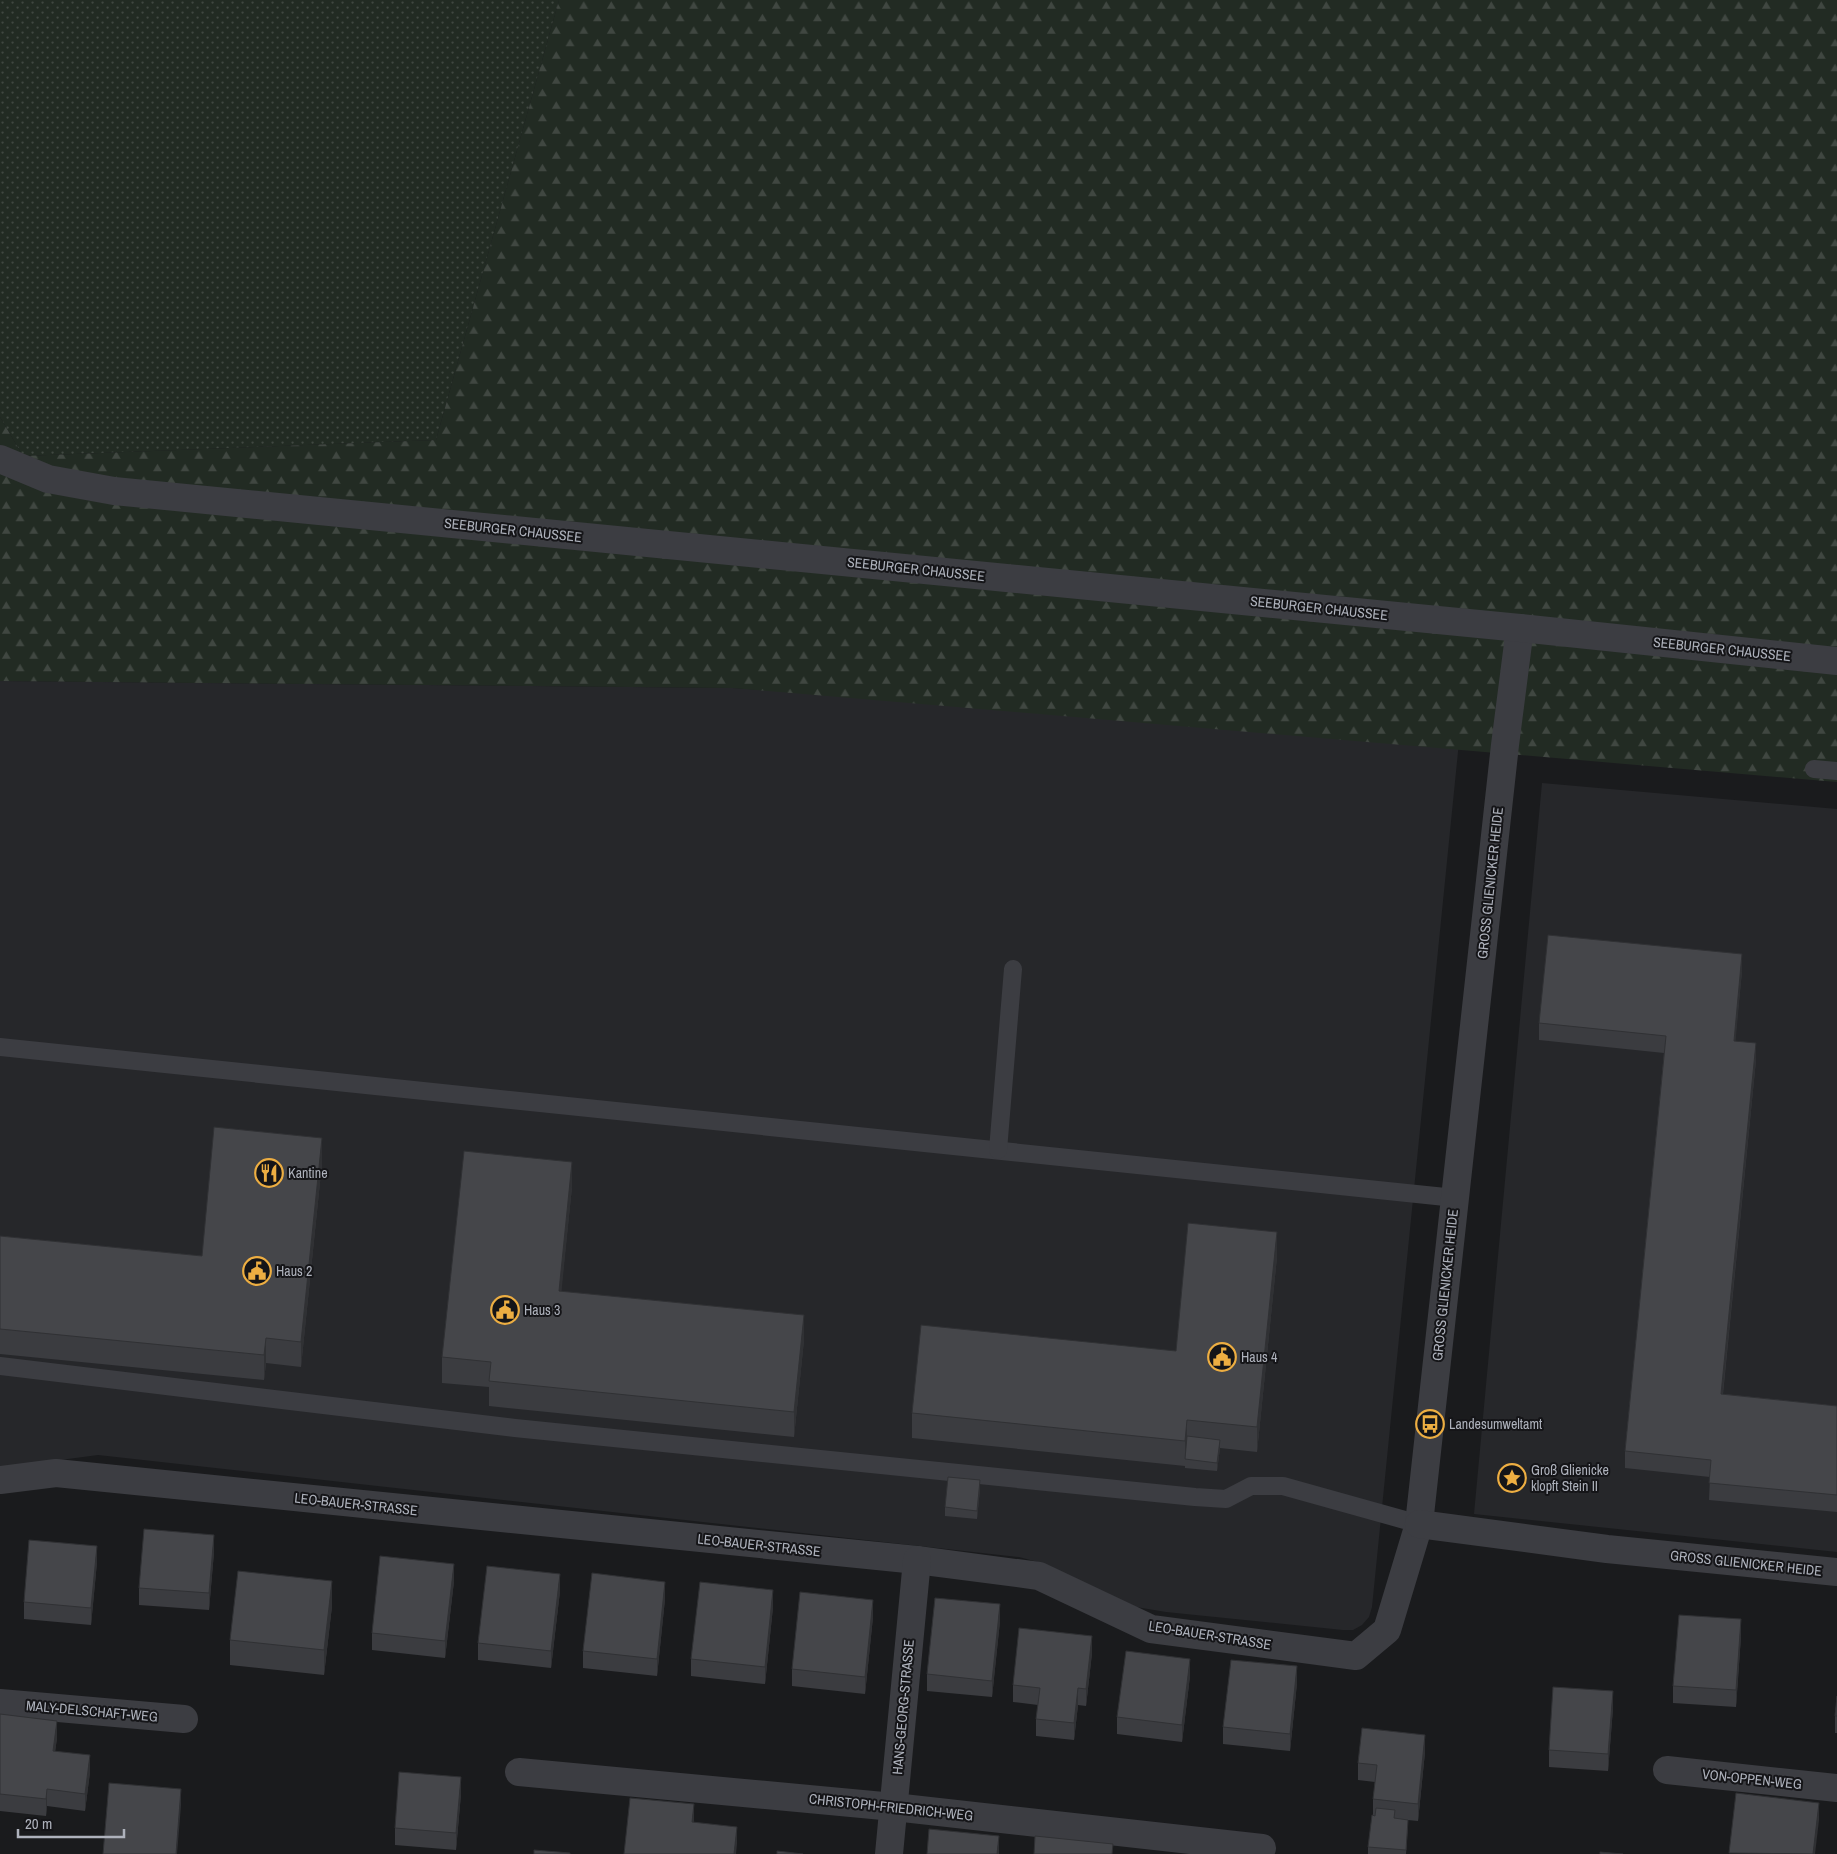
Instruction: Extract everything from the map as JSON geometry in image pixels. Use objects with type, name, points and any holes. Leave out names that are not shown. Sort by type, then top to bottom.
[{"type":"street","name":"SEEBURGER CHAUSSEE","points":[[0,459],[48,479],[114,491],[1520,628],[1837,662]]},
{"type":"street","name":"GROSS GLIENICKER HEIDE","points":[[1520,628],[1502,769],[1418,1524],[1607,1549],[1837,1572]]},
{"type":"street","name":"LEO-BAUER-STRASSE","points":[[0,1480],[56,1473],[917,1560],[1038,1576],[1151,1629],[1356,1656],[1387,1630],[1418,1524]]},
{"type":"street","name":"HANS-GEORG-STRASSE","points":[[889,1854],[917,1560]]},
{"type":"street","name":"MALY-DELSCHAFT-WEG","points":[[0,1703],[184,1720]]},
{"type":"street","name":"VON-OPPEN-WEG","points":[[1667,1770],[1837,1788]]},
{"type":"street","name":"CHRISTOPH-FRIEDRICH-WEG","points":[[519,1772],[894,1807],[1262,1848]]},
{"type":"lane","points":[[1814,769],[1837,771]]},
{"type":"lane","points":[[998,1150],[1013,969]]},
{"type":"lane","points":[[0,1047],[1455,1198]]},
{"type":"lane","points":[[0,1366],[515,1428],[1195,1497],[1226,1499],[1252,1486],[1283,1486],[1418,1524]]},
{"type":"shaded area","points":[[0,681],[733,688],[1460,732],[1372,1607],[1369,1617],[1362,1625],[1353,1630],[1343,1630],[1166,1612],[1136,1607],[1045,1564],[1019,1557],[98,1455],[0,1468]]},
{"type":"shaded area","points":[[1542,783],[1837,809],[1837,1552],[1474,1514]]},
{"type":"green space","points":[[0,0],[559,0],[436,440],[23,456],[0,417]]},
{"type":"green space","points":[[559,0],[1837,0],[1837,782],[733,688],[0,681],[0,417],[23,456],[436,440]]},
{"type":"building","points":[[1548,935],[1742,954],[1734,1041],[1756,1043],[1721,1394],[1837,1406],[1837,1495],[1709,1483],[1711,1460],[1625,1451],[1666,1036],[1539,1023]]},
{"type":"building","name":"Haus 2","points":[[214,1127],[322,1138],[301,1342],[266,1338],[264,1355],[0,1329],[0,1236],[202,1256]]},
{"type":"building","name":"Haus 3","points":[[464,1151],[572,1162],[559,1291],[804,1315],[794,1412],[489,1381],[491,1362],[442,1357]]},
{"type":"building","name":"Haus 4","points":[[1188,1223],[1277,1232],[1257,1427],[1187,1420],[1185,1441],[912,1413],[921,1325],[1176,1351]]},
{"type":"building","points":[[1187,1436],[1220,1440],[1217,1463],[1185,1459]]},
{"type":"building","points":[[948,1477],[980,1480],[977,1511],[945,1507]]},
{"type":"building","points":[[144,1529],[214,1535],[209,1593],[139,1588]]},
{"type":"building","points":[[29,1540],[97,1546],[91,1608],[24,1602]]},
{"type":"building","points":[[380,1556],[454,1564],[445,1641],[372,1633]]},
{"type":"building","points":[[487,1566],[560,1574],[551,1651],[478,1643]]},
{"type":"building","points":[[238,1571],[332,1581],[324,1650],[230,1640]]},
{"type":"building","points":[[592,1573],[665,1582],[657,1659],[583,1651]]},
{"type":"building","points":[[700,1582],[773,1590],[765,1667],[691,1659]]},
{"type":"building","points":[[800,1592],[873,1600],[865,1677],[792,1669]]},
{"type":"building","points":[[935,1598],[1000,1604],[992,1681],[927,1674]]},
{"type":"building","points":[[1679,1615],[1741,1619],[1736,1690],[1673,1686]]},
{"type":"building","points":[[1019,1628],[1092,1636],[1086,1689],[1078,1688],[1074,1723],[1036,1719],[1040,1688],[1013,1685]]},
{"type":"building","points":[[1126,1651],[1190,1659],[1182,1725],[1117,1717]]},
{"type":"building","points":[[1231,1660],[1297,1666],[1290,1734],[1223,1727]]},
{"type":"building","points":[[1553,1687],[1613,1691],[1608,1754],[1549,1750]]},
{"type":"building","points":[[1837,1696],[1837,1716],[1835,1716]]},
{"type":"building","points":[[0,1714],[57,1721],[53,1751],[90,1755],[85,1794],[47,1789],[46,1799],[0,1794]]},
{"type":"building","points":[[1362,1728],[1425,1735],[1418,1804],[1373,1799],[1377,1765],[1358,1763]]},
{"type":"building","points":[[399,1772],[461,1777],[456,1833],[395,1828]]},
{"type":"building","points":[[109,1783],[181,1789],[176,1854],[103,1854]]},
{"type":"building","points":[[1736,1793],[1819,1803],[1813,1854],[1729,1853]]},
{"type":"building","points":[[630,1798],[694,1804],[692,1822],[737,1827],[734,1854],[624,1854]]},
{"type":"building","points":[[1376,1808],[1395,1810],[1394,1818],[1408,1820],[1406,1850],[1368,1847],[1372,1815],[1375,1816]]},
{"type":"building","points":[[929,1829],[999,1836],[997,1854],[927,1854]]},
{"type":"building","points":[[1035,1836],[1113,1844],[1112,1854],[1034,1854]]},
{"type":"building","points":[[534,1850],[570,1853],[570,1854],[534,1854]]},
{"type":"building","points":[[777,1851],[803,1854],[777,1854]]},
{"type":"building","points":[[1600,1852],[1623,1854],[1600,1854]]},
{"type":"place","name":"Kantine","points":[[269,1173]]},
{"type":"place","name":"Haus 2","points":[[257,1271]]},
{"type":"place","name":"Haus 3","points":[[505,1310]]},
{"type":"place","name":"Haus 4","points":[[1222,1357]]},
{"type":"place","name":"Landesumweltamt","points":[[1430,1424]]},
{"type":"place","name":"Groß Glienicke klopft Stein II","points":[[1512,1478]]}]
